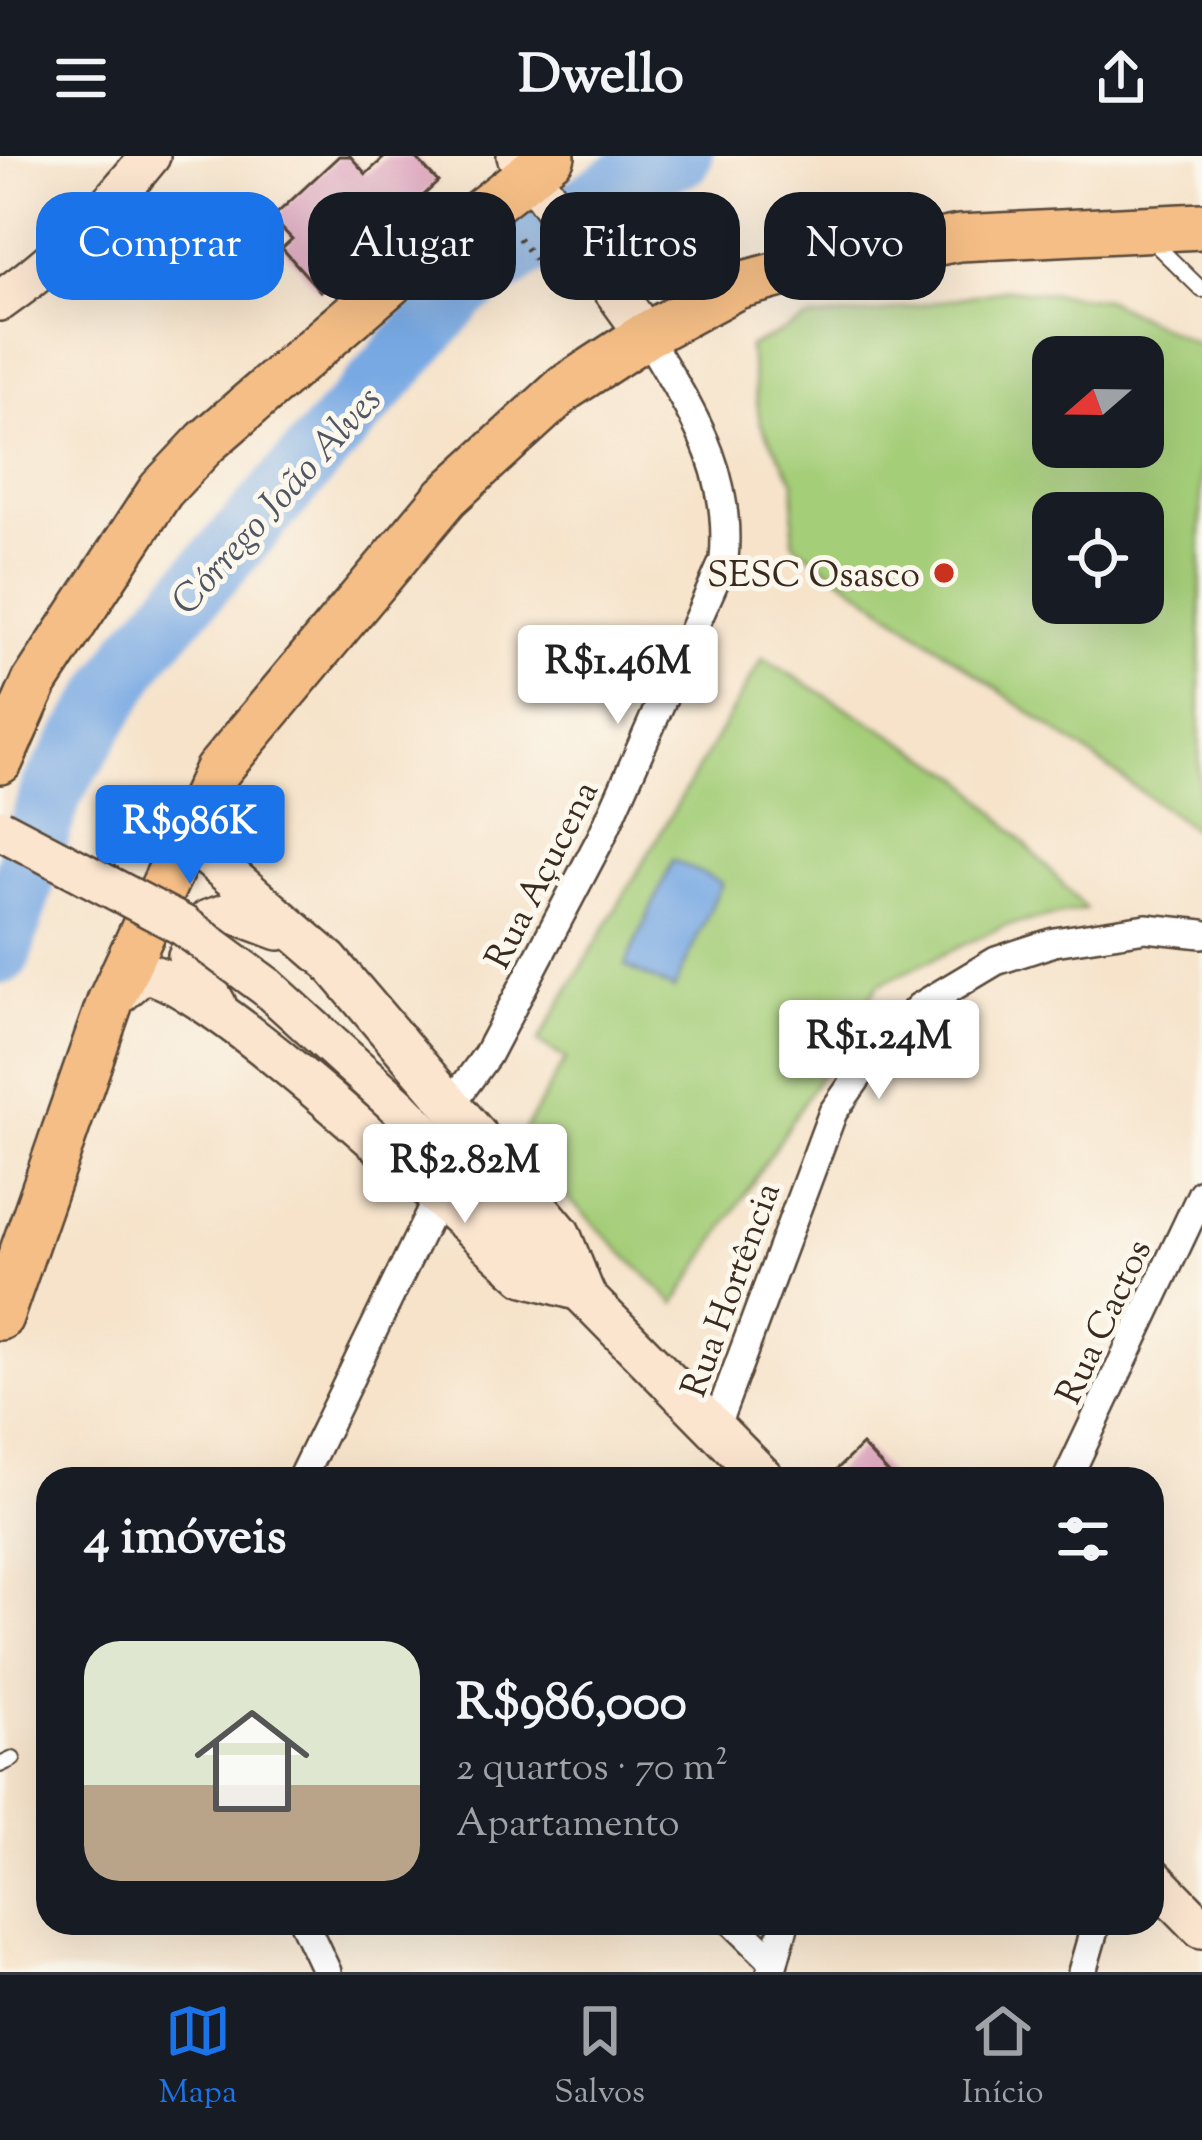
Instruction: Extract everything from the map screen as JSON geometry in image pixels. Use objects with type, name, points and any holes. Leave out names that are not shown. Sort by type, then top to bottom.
[{"type":"main road","points":[[0,301],[42,272],[98,220],[150,156]]},
{"type":"main road","points":[[0,761],[35,682],[161,490],[223,427],[537,172],[610,289],[646,335]]},
{"type":"main road","points":[[0,1317],[110,1002],[183,835],[240,739],[446,497],[565,388],[646,335],[737,286],[788,272],[959,238],[1202,226]]},
{"type":"main road","points":[[0,829],[184,926],[267,987],[399,1107],[753,1467]]},
{"type":"main road","points":[[183,835],[329,962],[560,1233],[584,1292]]},
{"type":"main road","points":[[329,962],[268,923],[242,913],[219,914],[201,928],[188,956],[203,988],[223,1012],[525,1276],[584,1292]]},
{"type":"main road","points":[[110,1002],[143,973],[161,974],[223,1012]]},
{"type":"main road","points":[[1164,1889],[1202,1928]]},
{"type":"street","name":"Rua Açucena","points":[[449,1107],[487,1055],[601,838],[724,560],[728,524],[719,471],[646,335]]},
{"type":"street","name":"Rua Hortência","points":[[715,1428],[833,1112],[874,1054],[919,1007],[996,962],[1054,942],[1145,928],[1202,934]]},
{"type":"street","name":"Rua Cactos","points":[[1073,1467],[1202,1193]]},
{"type":"street","points":[[307,1467],[437,1199]]},
{"type":"street","points":[[310,1935],[327,1972]]},
{"type":"street","points":[[744,1935],[772,1967]]},
{"type":"street","points":[[772,1967],[781,1935]]},
{"type":"street","points":[[1082,1972],[1093,1935]]},
{"type":"lane","points":[[1138,228],[1202,290]]},
{"type":"path","points":[[519,238],[565,303]]},
{"type":"green space","name":"SESC Osasco","points":[[1007,289],[1105,299],[1202,347],[1199,833],[793,543],[794,481],[760,422],[749,347],[809,319],[878,313]]},
{"type":"green space","points":[[763,658],[962,777],[1086,909],[1004,926],[878,985],[675,1304],[515,1146],[566,1059],[538,1042]]},
{"type":"water","points":[[673,860],[722,883],[674,989],[625,966]]},
{"type":"building","points":[[339,156],[350,156],[366,174],[386,156],[414,156],[438,182],[427,192],[308,192],[308,277],[284,250],[292,239],[284,231],[284,207]]},
{"type":"building","points":[[862,1445],[883,1467],[839,1467]]},
{"type":"waterway","name":"Córrego João Alves","points":[[0,953],[52,790],[139,652],[461,290],[639,171],[681,156]]},
{"type":"place","name":"SESC Osasco","points":[[944,573]]}]
